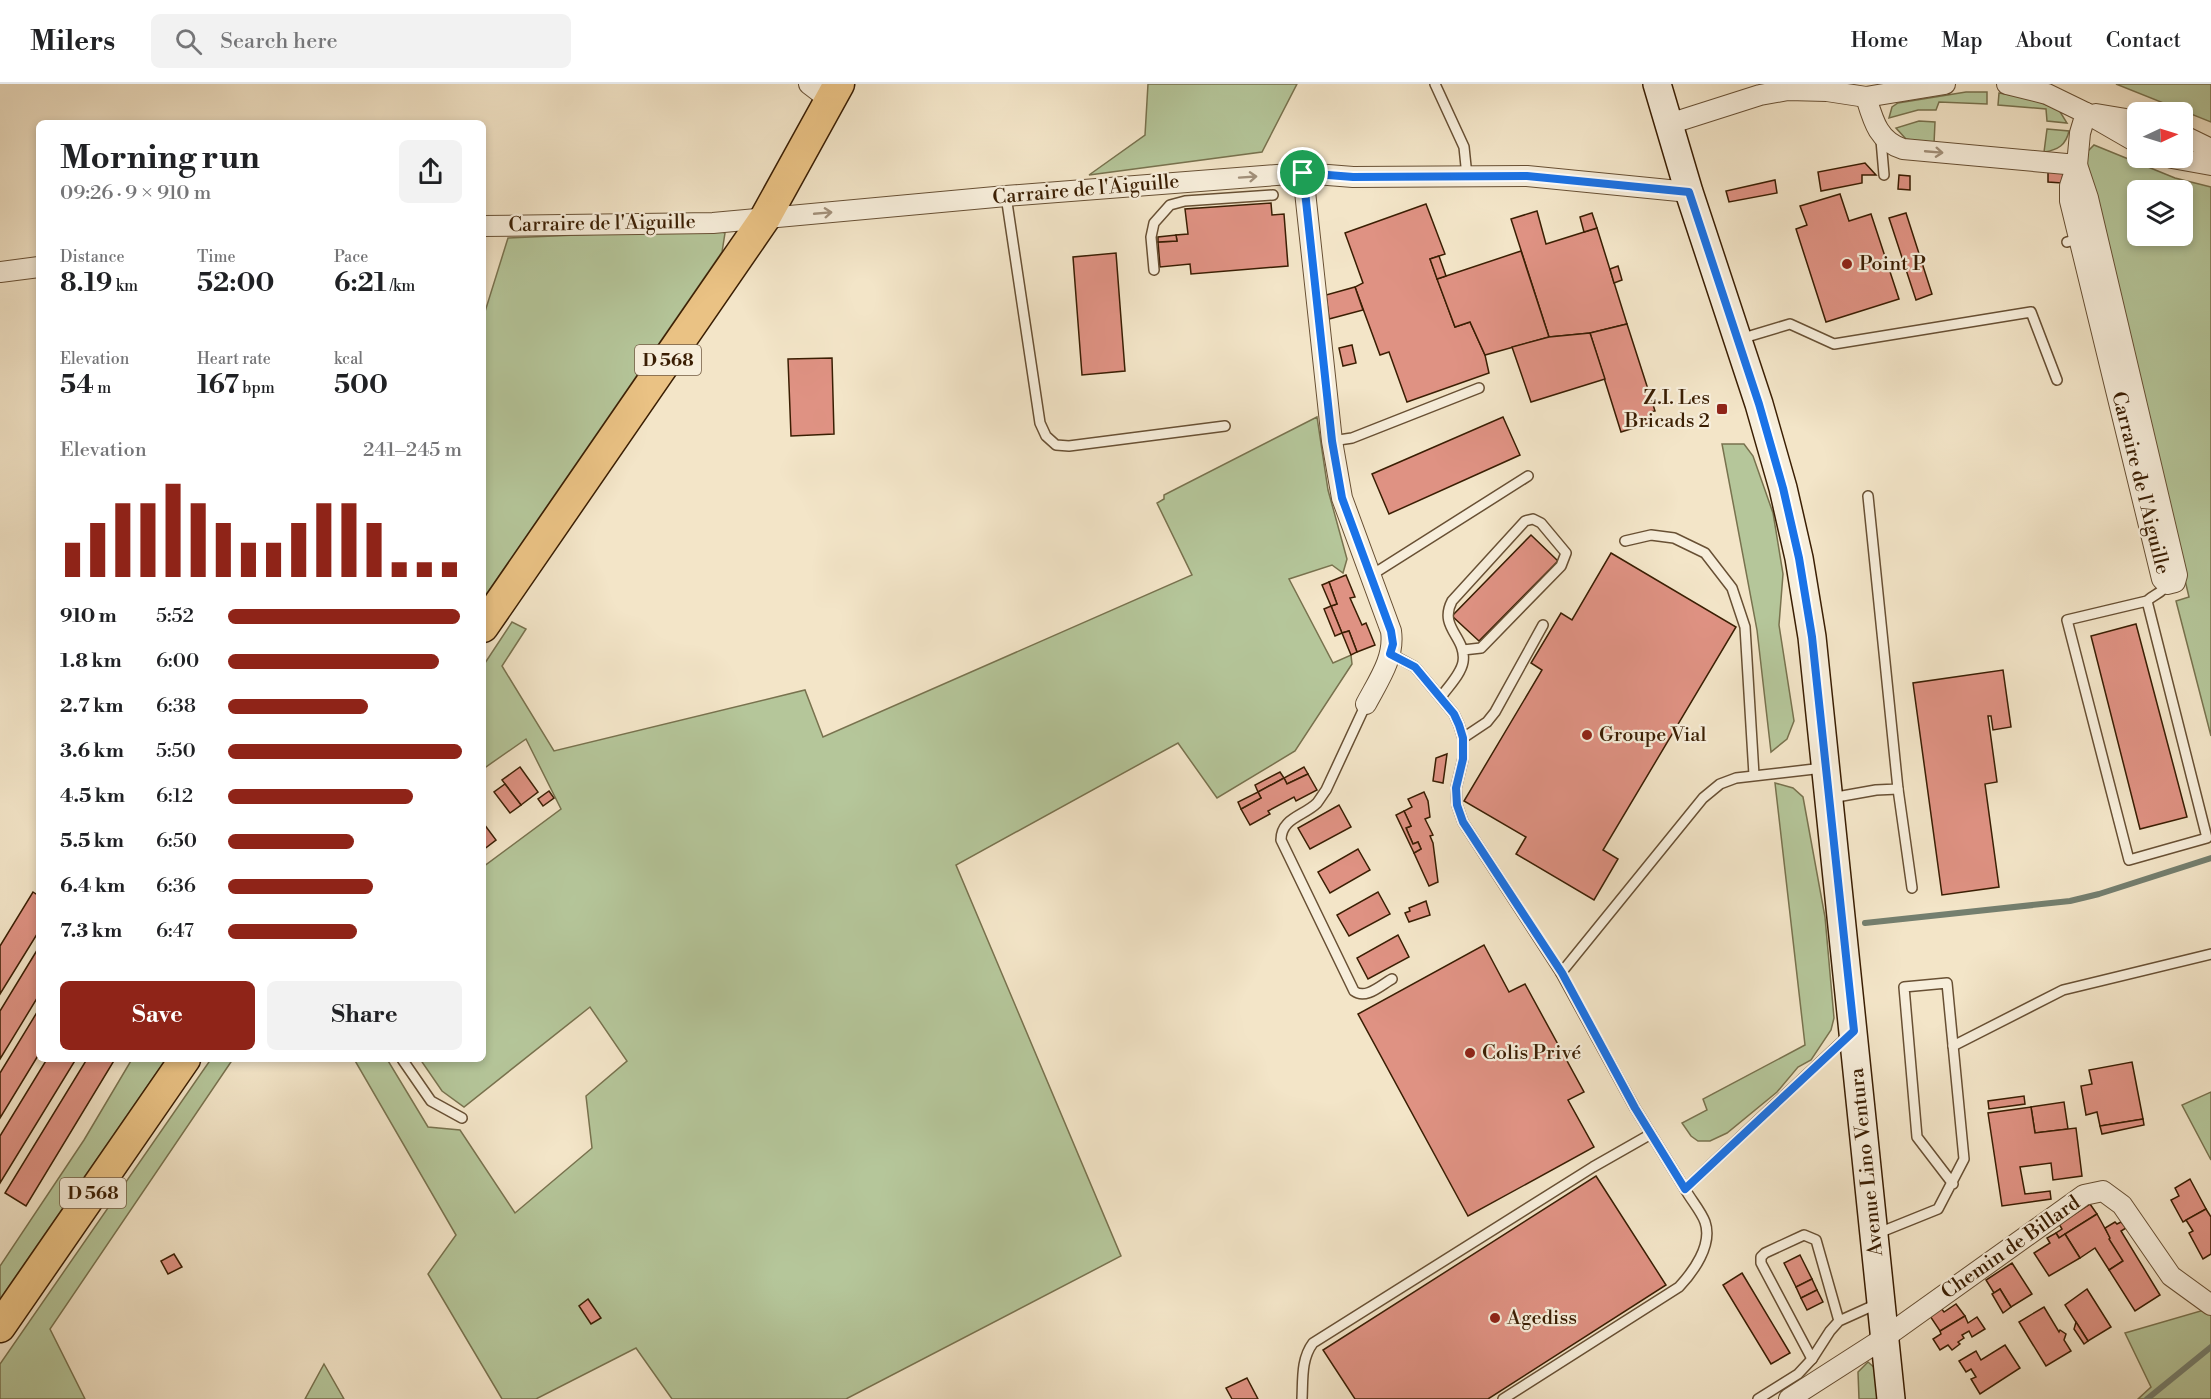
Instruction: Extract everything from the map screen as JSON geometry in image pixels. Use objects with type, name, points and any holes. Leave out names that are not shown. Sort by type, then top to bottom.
[{"type":"main road","name":"Avenue Lino Ventura","points":[[1657,84],[1783,488],[1799,558],[1812,637],[1891,1399]]},
{"type":"main road","name":"D 568","points":[[486,623],[765,218],[826,89]]},
{"type":"main road","name":"D 568","points":[[0,1328],[183,1062]]},
{"type":"street","points":[[1669,124],[1760,95],[1788,90],[1827,91],[1866,97],[1888,89],[1945,84]]},
{"type":"street","points":[[2007,84],[2049,89],[2127,136]]},
{"type":"street","points":[[1866,97],[1880,134],[1888,142],[1903,149],[2077,165]]},
{"type":"street","name":"Carraire de l'Aiguille","points":[[2086,112],[2080,133],[2077,165],[2088,198],[2081,238],[2137,468],[2177,575],[2175,582],[2167,584]]},
{"type":"street","points":[[2086,112],[2127,119]]},
{"type":"street","points":[[2193,140],[2211,149]]},
{"type":"street","points":[[2193,162],[2211,165]]},
{"type":"street","name":"Carraire de l'Aiguille","points":[[486,226],[713,223],[1005,196],[1223,189],[1303,173],[1353,177],[1527,176],[1689,192]]},
{"type":"street","points":[[1303,173],[1332,441],[1342,498],[1391,631],[1393,644],[1366,704]]},
{"type":"street","points":[[0,272],[36,267]]},
{"type":"street","name":"Chemin de Billard","points":[[1789,1399],[1884,1338],[2084,1196],[2103,1191],[2122,1205],[2171,1276],[2211,1305]]},
{"type":"lane","points":[[1435,84],[1464,147],[1467,176]]},
{"type":"lane","points":[[1880,134],[1884,175]]},
{"type":"lane","points":[[1154,270],[1151,237],[1154,223],[1170,205],[1223,189],[1273,195]]},
{"type":"lane","points":[[1005,196],[1040,423],[1046,436],[1056,446],[1069,446],[1225,426]]},
{"type":"lane","points":[[1738,339],[1790,324],[1834,344],[2031,312],[2057,380]]},
{"type":"lane","points":[[1332,441],[1352,438],[1479,388]]},
{"type":"lane","points":[[1370,576],[1528,476]]},
{"type":"lane","points":[[1868,496],[1898,789],[1912,888]]},
{"type":"lane","points":[[1441,697],[1463,662],[1463,650],[1448,621],[1447,611],[1452,601],[1525,521],[1533,519],[1541,524],[1566,553],[1562,566],[1481,648],[1463,650]]},
{"type":"lane","points":[[1625,541],[1651,535],[1674,538],[1705,553],[1732,588],[1745,627],[1754,775]]},
{"type":"lane","points":[[2147,601],[2207,838],[2129,860],[2067,620],[2147,601],[2164,589],[2167,584]]},
{"type":"lane","points":[[1463,738],[1487,722],[1495,712],[1543,625]]},
{"type":"lane","points":[[1390,654],[1415,667],[1454,714],[1463,738],[1463,759],[1456,788],[1457,805],[1463,822],[1562,973],[1651,1134],[1706,1224],[1705,1242],[1700,1258],[1692,1274],[1679,1287],[1503,1399]]},
{"type":"lane","points":[[1366,704],[1326,790],[1317,803],[1285,824],[1281,831],[1281,840],[1354,991],[1359,995],[1364,995],[1392,980]]},
{"type":"lane","points":[[1562,973],[1703,798],[1720,784],[1754,775],[1825,767]]},
{"type":"lane","points":[[1828,798],[1876,790],[1898,789]]},
{"type":"lane","points":[[1953,1046],[2063,990],[2211,954]]},
{"type":"lane","points":[[1874,1235],[1938,1209],[1953,1184],[1964,1159],[1947,983],[1904,987],[1917,1137],[1953,1184]]},
{"type":"lane","points":[[1685,1189],[1854,1031]]},
{"type":"lane","points":[[404,1062],[431,1101],[462,1118]]},
{"type":"lane","points":[[1302,1399],[1304,1365],[1307,1352],[1313,1343],[1593,1167],[1651,1134]]},
{"type":"lane","points":[[1812,1359],[1761,1263],[1761,1257],[1804,1235],[1816,1240],[1839,1321]]},
{"type":"lane","points":[[1758,1399],[1798,1374],[1812,1359],[1839,1321],[1881,1302]]},
{"type":"green space","points":[[1148,84],[1297,84],[1262,152],[1089,175],[1145,135]]},
{"type":"green space","points":[[2116,84],[2211,84],[2211,122],[2193,115],[2193,102],[2161,102]]},
{"type":"green space","points":[[1966,92],[1987,92],[1987,104],[1939,102],[1936,110],[1918,110],[1889,118],[1892,107],[1898,103]]},
{"type":"green space","points":[[1999,93],[2030,98],[2059,110],[2067,123],[2047,121],[2046,109],[1998,105]]},
{"type":"green space","points":[[1919,121],[1935,122],[1934,144],[1906,139],[1896,128]]},
{"type":"green space","points":[[2047,129],[2069,131],[2061,146],[2044,152]]},
{"type":"green space","points":[[2094,145],[2127,158],[2127,168],[2150,168],[2183,180],[2127,180],[2127,246],[2193,246],[2193,182],[2211,187],[2211,736],[2176,601],[2189,597],[2086,164],[2088,151]]},
{"type":"green space","points":[[713,229],[725,233],[722,252],[486,595],[486,308],[508,238]]},
{"type":"green space","points":[[1317,417],[1328,490],[1347,559],[1343,573],[1332,565],[1289,579],[1333,663],[1351,655],[1352,664],[1295,751],[1217,798],[1178,743],[956,865],[1121,1256],[846,1399],[672,1399],[636,1348],[536,1399],[502,1399],[428,1274],[456,1235],[356,1062],[389,1062],[428,1127],[460,1130],[515,1213],[592,1148],[586,1096],[627,1061],[590,1007],[464,1107],[442,1091],[422,1062],[486,1062],[486,865],[561,809],[526,739],[486,767],[486,661],[512,622],[526,629],[502,666],[554,751],[805,690],[823,737],[1192,575],[1157,503],[1164,499],[1164,495]]},
{"type":"green space","points":[[1722,444],[1744,444],[1753,456],[1773,513],[1783,574],[1779,625],[1794,721],[1787,739],[1771,752],[1757,630]]},
{"type":"green space","points":[[1775,783],[1793,788],[1803,797],[1825,917],[1834,1018],[1831,1030],[1811,1060],[1798,1067],[1777,1092],[1727,1133],[1710,1141],[1698,1141],[1691,1136],[1682,1123],[1707,1110],[1703,1099],[1805,1045]]},
{"type":"green space","points":[[130,1062],[164,1062],[0,1299],[0,1266],[84,1140]]},
{"type":"green space","points":[[209,1062],[231,1062],[50,1329],[85,1399],[0,1399],[0,1364]]},
{"type":"green space","points":[[2211,1092],[2211,1160],[2182,1105]]},
{"type":"green space","points":[[2211,1308],[2211,1399],[2138,1399],[2151,1387],[2125,1333]]},
{"type":"green space","points":[[1868,1362],[1876,1369],[1879,1399],[1859,1399],[1858,1372]]},
{"type":"green space","points":[[324,1364],[344,1399],[305,1399]]},
{"type":"building","points":[[1865,163],[1876,175],[1862,175],[1862,183],[1821,191],[1818,172]]},
{"type":"building","points":[[2048,171],[2063,172],[2062,183],[2048,182]]},
{"type":"building","points":[[1899,175],[1910,176],[1910,190],[1898,189]]},
{"type":"building","points":[[1775,180],[1777,193],[1729,202],[1726,191]]},
{"type":"building","name":"Point P","points":[[1840,194],[1849,221],[1871,214],[1899,299],[1826,322],[1796,229],[1807,225],[1800,206]]},
{"type":"building","points":[[1271,203],[1272,215],[1284,214],[1288,266],[1191,274],[1190,264],[1160,267],[1158,242],[1177,241],[1176,235],[1188,234],[1185,209]]},
{"type":"building","points":[[1426,204],[1445,254],[1430,259],[1455,327],[1470,322],[1485,355],[1489,373],[1407,402],[1389,352],[1380,355],[1355,287],[1363,283],[1345,233]]},
{"type":"building","points":[[1537,211],[1546,244],[1597,228],[1627,324],[1590,333],[1549,337],[1511,219]]},
{"type":"building","points":[[1592,213],[1597,228],[1584,232],[1580,217]]},
{"type":"building","points":[[1906,213],[1932,294],[1916,300],[1889,218]]},
{"type":"building","points":[[1176,235],[1177,241],[1158,242],[1158,237]]},
{"type":"building","points":[[1521,251],[1549,337],[1485,355],[1470,322],[1455,327],[1437,279]]},
{"type":"building","points":[[1116,253],[1125,371],[1082,375],[1073,257]]},
{"type":"building","points":[[1439,256],[1446,276],[1437,279],[1430,259]]},
{"type":"building","points":[[1618,266],[1622,280],[1614,283],[1610,269]]},
{"type":"building","points":[[1355,287],[1363,310],[1329,319],[1326,295]]},
{"type":"building","points":[[1627,324],[1655,411],[1650,412],[1653,422],[1621,432],[1590,333]]},
{"type":"building","points":[[1590,333],[1605,379],[1531,402],[1512,347],[1549,337]]},
{"type":"building","points":[[1352,345],[1356,363],[1343,366],[1339,348]]},
{"type":"building","points":[[832,358],[834,434],[791,436],[788,359]]},
{"type":"building","points":[[1503,417],[1520,455],[1389,514],[1372,474]]},
{"type":"building","points":[[1531,535],[1558,561],[1479,641],[1452,616]]},
{"type":"building","name":"Groupe Vial","points":[[1611,553],[1736,627],[1603,850],[1618,859],[1594,900],[1516,854],[1526,837],[1464,801],[1542,670],[1531,663],[1561,613],[1572,620]]},
{"type":"building","points":[[1346,575],[1355,597],[1350,598],[1362,625],[1366,623],[1375,645],[1357,652],[1349,631],[1342,633],[1331,606],[1337,604],[1329,582]]},
{"type":"building","points":[[1329,582],[1337,604],[1331,606],[1322,585]]},
{"type":"building","points":[[1331,606],[1342,633],[1335,636],[1324,609]]},
{"type":"building","points":[[2136,624],[2187,817],[2140,829],[2091,636]]},
{"type":"building","points":[[1349,631],[1357,652],[1351,655],[1342,633]]},
{"type":"building","points":[[2003,670],[2011,727],[1993,730],[1991,716],[1988,716],[1997,782],[1985,784],[1999,887],[1942,895],[1913,683]]},
{"type":"building","points":[[1447,754],[1443,783],[1433,781],[1436,758]]},
{"type":"building","points":[[520,767],[538,792],[521,805],[502,780]]},
{"type":"building","points":[[1304,767],[1308,774],[1287,784],[1284,778]]},
{"type":"building","points":[[1280,772],[1284,778],[1258,792],[1255,785]]},
{"type":"building","points":[[1308,774],[1317,790],[1296,801],[1294,797],[1268,811],[1270,814],[1250,825],[1241,809],[1261,798],[1258,792],[1284,778],[1287,784]]},
{"type":"building","points":[[505,784],[521,805],[510,813],[494,792]]},
{"type":"building","points":[[549,791],[554,798],[543,806],[538,799]]},
{"type":"building","points":[[1258,792],[1261,798],[1241,809],[1238,802]]},
{"type":"building","points":[[1424,792],[1430,817],[1425,819],[1433,835],[1430,836],[1438,882],[1429,886],[1414,853],[1421,849],[1418,842],[1413,844],[1406,828],[1411,826],[1404,811],[1412,807],[1408,799]]},
{"type":"building","points":[[1339,805],[1351,827],[1310,849],[1298,828]]},
{"type":"building","points":[[1404,811],[1411,826],[1406,828],[1413,844],[1418,842],[1421,849],[1414,853],[1396,815]]},
{"type":"building","points":[[486,827],[496,840],[486,848]]},
{"type":"building","points":[[1358,849],[1370,870],[1330,893],[1318,872]]},
{"type":"building","points":[[33,892],[36,894],[36,936],[0,994],[0,946]]},
{"type":"building","points":[[1378,892],[1390,914],[1349,936],[1337,915]]},
{"type":"building","points":[[1426,901],[1430,915],[1409,922],[1405,913],[1410,911],[1409,908]]},
{"type":"building","points":[[1398,935],[1409,957],[1368,979],[1357,958]]},
{"type":"building","name":"Colis Privé","points":[[1484,945],[1509,992],[1525,984],[1584,1092],[1568,1100],[1594,1147],[1468,1216],[1358,1014]]},
{"type":"building","points":[[36,952],[36,1000],[0,1059],[0,1011]]},
{"type":"building","points":[[36,1014],[36,1059],[0,1118],[0,1073]]},
{"type":"building","points":[[45,1062],[74,1062],[0,1183],[0,1136]]},
{"type":"building","points":[[85,1062],[113,1062],[26,1206],[5,1193]]},
{"type":"building","points":[[2132,1062],[2143,1119],[2100,1126],[2097,1112],[2086,1115],[2081,1086],[2092,1084],[2089,1070]]},
{"type":"building","points":[[2024,1096],[2025,1104],[1989,1109],[1988,1101]]},
{"type":"building","points":[[2064,1102],[2068,1129],[2035,1133],[2031,1107]]},
{"type":"building","points":[[2031,1107],[2035,1133],[2076,1128],[2082,1176],[2053,1180],[2051,1163],[2020,1167],[2025,1194],[2050,1191],[2051,1199],[2002,1206],[1988,1113]]},
{"type":"building","points":[[2143,1119],[2144,1125],[2102,1134],[2100,1126]]},
{"type":"building","name":"Agediss","points":[[1596,1176],[1666,1285],[1488,1399],[1355,1399],[1323,1350]]},
{"type":"building","points":[[2190,1179],[2206,1209],[2183,1222],[2171,1200],[2179,1196],[2175,1188]]},
{"type":"building","points":[[2090,1204],[2097,1214],[2059,1238],[2056,1233],[2062,1229],[2059,1224]]},
{"type":"building","points":[[2206,1209],[2211,1217],[2211,1254],[2203,1259],[2189,1233],[2193,1231],[2186,1220]]},
{"type":"building","points":[[2097,1214],[2123,1261],[2109,1270],[2095,1248],[2080,1258],[2065,1234]]},
{"type":"building","points":[[2115,1222],[2117,1224],[2121,1222],[2126,1228],[2121,1231],[2160,1295],[2135,1311],[2109,1270],[2123,1261],[2105,1228]]},
{"type":"building","points":[[2056,1233],[2059,1238],[2065,1234],[2080,1258],[2049,1276],[2034,1253],[2050,1243],[2047,1238]]},
{"type":"building","points":[[174,1254],[182,1267],[168,1274],[161,1261]]},
{"type":"building","points":[[1800,1255],[1812,1279],[1796,1287],[1784,1263]]},
{"type":"building","points":[[2012,1263],[2032,1294],[2011,1307],[2000,1289],[1994,1293],[1986,1280]]},
{"type":"building","points":[[1742,1273],[1790,1353],[1771,1364],[1723,1285]]},
{"type":"building","points":[[1812,1279],[1817,1290],[1801,1298],[1796,1287]]},
{"type":"building","points":[[2000,1289],[2011,1307],[2003,1313],[1992,1294]]},
{"type":"building","points":[[2087,1289],[2111,1327],[2088,1341],[2065,1305]]},
{"type":"building","points":[[1817,1290],[1823,1302],[1807,1310],[1801,1298]]},
{"type":"building","points":[[588,1299],[601,1318],[591,1324],[579,1306]]},
{"type":"building","points":[[1956,1304],[1965,1316],[1940,1331],[1930,1316],[1941,1308],[1944,1312]]},
{"type":"building","points":[[2044,1307],[2059,1332],[2060,1330],[2066,1334],[2064,1340],[2071,1351],[2046,1366],[2019,1322]]},
{"type":"building","points":[[1965,1316],[1968,1323],[1977,1317],[1985,1329],[1972,1337],[1969,1331],[1962,1335],[1964,1338],[1958,1342],[1960,1344],[1952,1350],[1948,1345],[1940,1350],[1933,1339],[1941,1334],[1940,1331]]},
{"type":"building","points":[[2076,1322],[2088,1341],[2084,1344],[2074,1329]]},
{"type":"building","points":[[2005,1345],[2020,1368],[1980,1394],[1971,1379],[1976,1377],[1971,1369],[1966,1372],[1959,1361],[1976,1351],[1981,1360]]},
{"type":"building","points":[[1247,1378],[1258,1399],[1232,1399],[1226,1388]]},
{"type":"waterway","points":[[1865,923],[2070,901],[2211,858]]},
{"type":"waterway","points":[[2147,1399],[2211,1347]]},
{"type":"place","name":"Point P","points":[[1847,264]]},
{"type":"place","name":"Z.I. Les Bricads 2","points":[[1722,409]]},
{"type":"place","name":"Groupe Vial","points":[[1587,735]]},
{"type":"place","name":"Colis Privé","points":[[1470,1053]]},
{"type":"place","name":"Agediss","points":[[1495,1318]]},
{"type":"route","points":[[1303,173],[1353,177],[1527,176],[1689,192],[1759,404],[1783,488],[1799,558],[1812,637],[1854,1031],[1685,1189],[1635,1108],[1562,973],[1463,822],[1457,805],[1456,788],[1463,759],[1463,738],[1454,714],[1415,667],[1390,654],[1393,644],[1391,631],[1342,498],[1332,441],[1303,173]]}]
